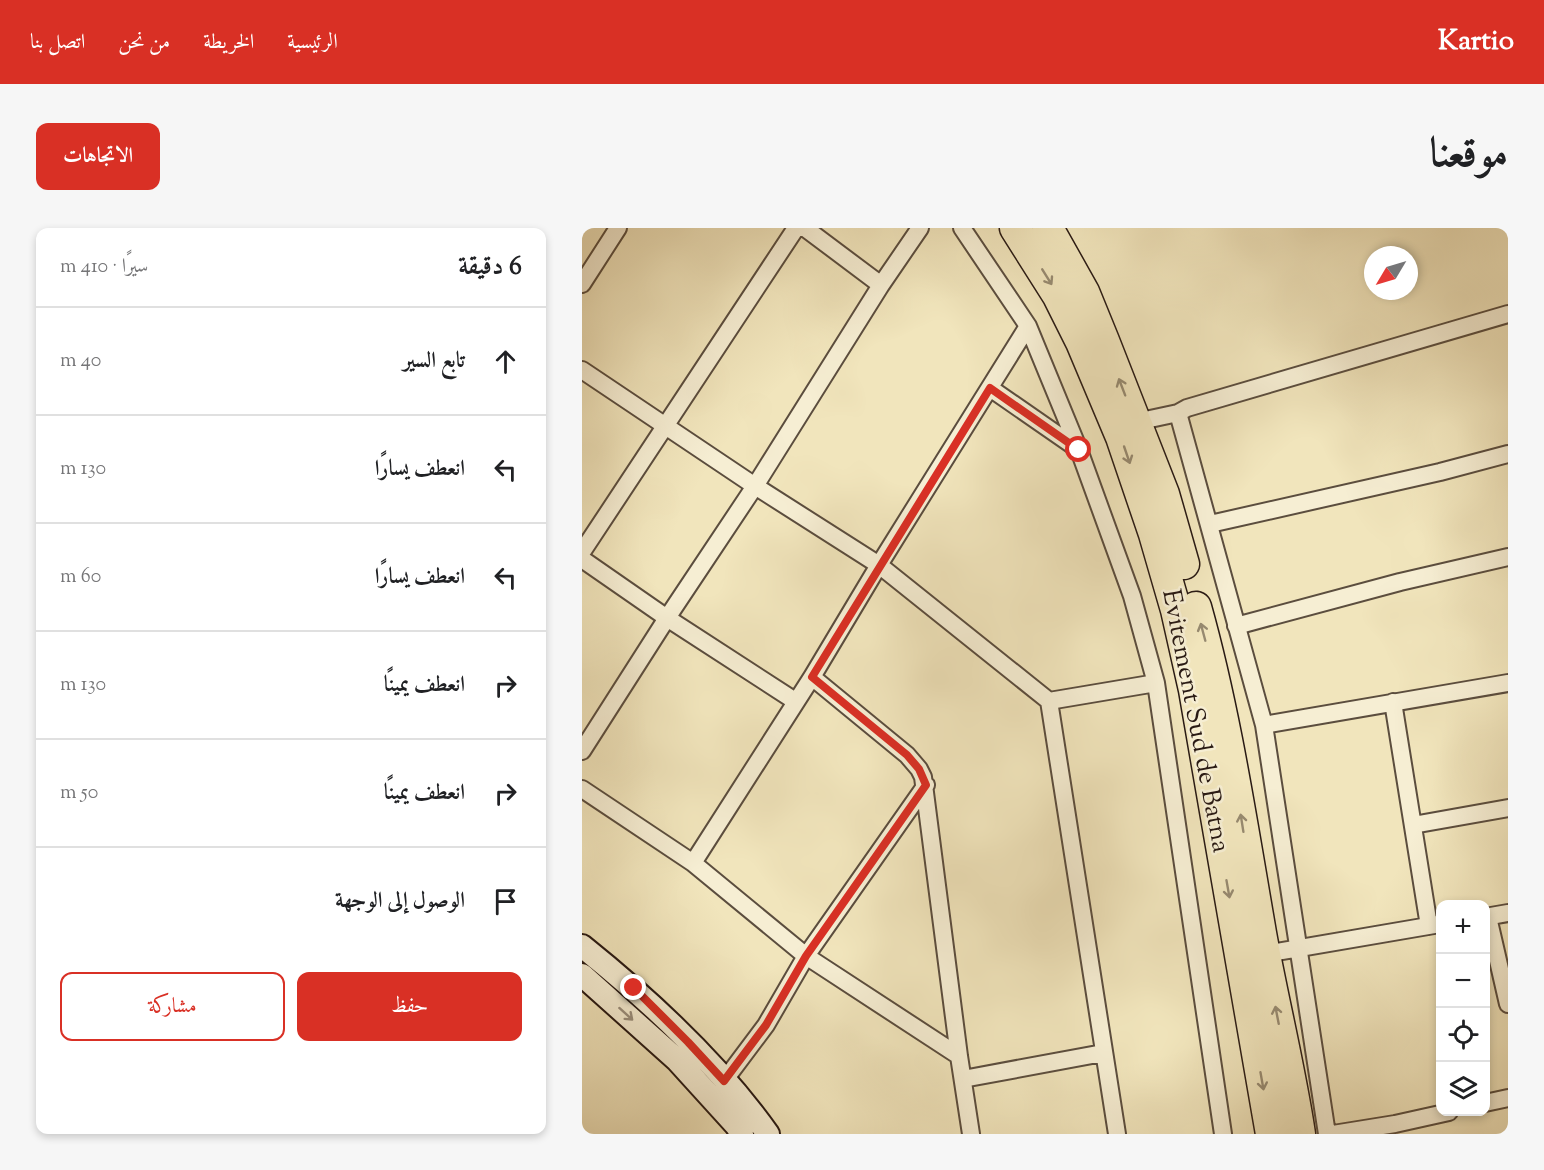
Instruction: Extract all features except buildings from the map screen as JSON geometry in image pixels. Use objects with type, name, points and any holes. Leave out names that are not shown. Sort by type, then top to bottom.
[{"type":"highway","name":"Evitement Sud de Batna","points":[[1015,228],[1058,296],[1081,342],[1121,436],[1154,534],[1176,610],[1196,702],[1304,1133]]},
{"type":"highway","name":"Evitement Sud de Batna","points":[[1048,228],[1084,292],[1164,494],[1209,654],[1231,752],[1265,954],[1304,1133]]},
{"type":"main road","points":[[582,946],[634,988],[688,1042],[751,1111],[768,1134]]},
{"type":"main road","points":[[582,975],[591,993],[677,1059],[742,1134]]},
{"type":"street","points":[[582,284],[618,228]]},
{"type":"street","points":[[582,552],[796,228]]},
{"type":"street","points":[[805,228],[881,285]]},
{"type":"street","points":[[582,751],[755,486],[881,285],[920,228]]},
{"type":"street","points":[[962,228],[1028,326],[1079,450],[1132,596],[1156,683],[1223,1134]]},
{"type":"street","points":[[1136,422],[1178,413],[1187,408],[1508,314]]},
{"type":"street","points":[[693,863],[812,677],[1028,326]]},
{"type":"street","points":[[582,370],[755,486],[879,565],[1049,701],[1116,1134]]},
{"type":"street","points":[[990,388],[1079,450]]},
{"type":"street","points":[[1178,413],[1264,725],[1298,949],[1304,1133]]},
{"type":"street","points":[[1210,524],[1440,472],[1508,454]]},
{"type":"street","points":[[1236,626],[1400,582],[1508,557]]},
{"type":"street","points":[[582,559],[667,618],[795,701]]},
{"type":"street","points":[[812,677],[907,755],[919,769],[926,785],[959,1056],[971,1134]]},
{"type":"street","points":[[1049,701],[1156,683]]},
{"type":"street","points":[[1264,725],[1508,683]]},
{"type":"street","points":[[1265,954],[1434,925],[1413,825],[1393,702]]},
{"type":"street","points":[[724,1081],[766,1025],[806,956],[926,785]]},
{"type":"street","points":[[582,789],[693,863],[806,956],[959,1056]]},
{"type":"street","points":[[1413,825],[1508,808]]},
{"type":"street","points":[[1490,916],[1508,913]]},
{"type":"street","points":[[1490,929],[1508,1004]]},
{"type":"street","points":[[591,993],[634,988]]},
{"type":"street","points":[[963,1079],[1103,1053]]},
{"type":"street","points":[[1490,1102],[1508,1098]]},
{"type":"street","points":[[1333,1134],[1436,1115]]},
{"type":"route","points":[[634,988],[724,1081],[766,1025],[806,956],[926,785],[919,769],[907,755],[812,677],[990,388],[1079,450]]}]
